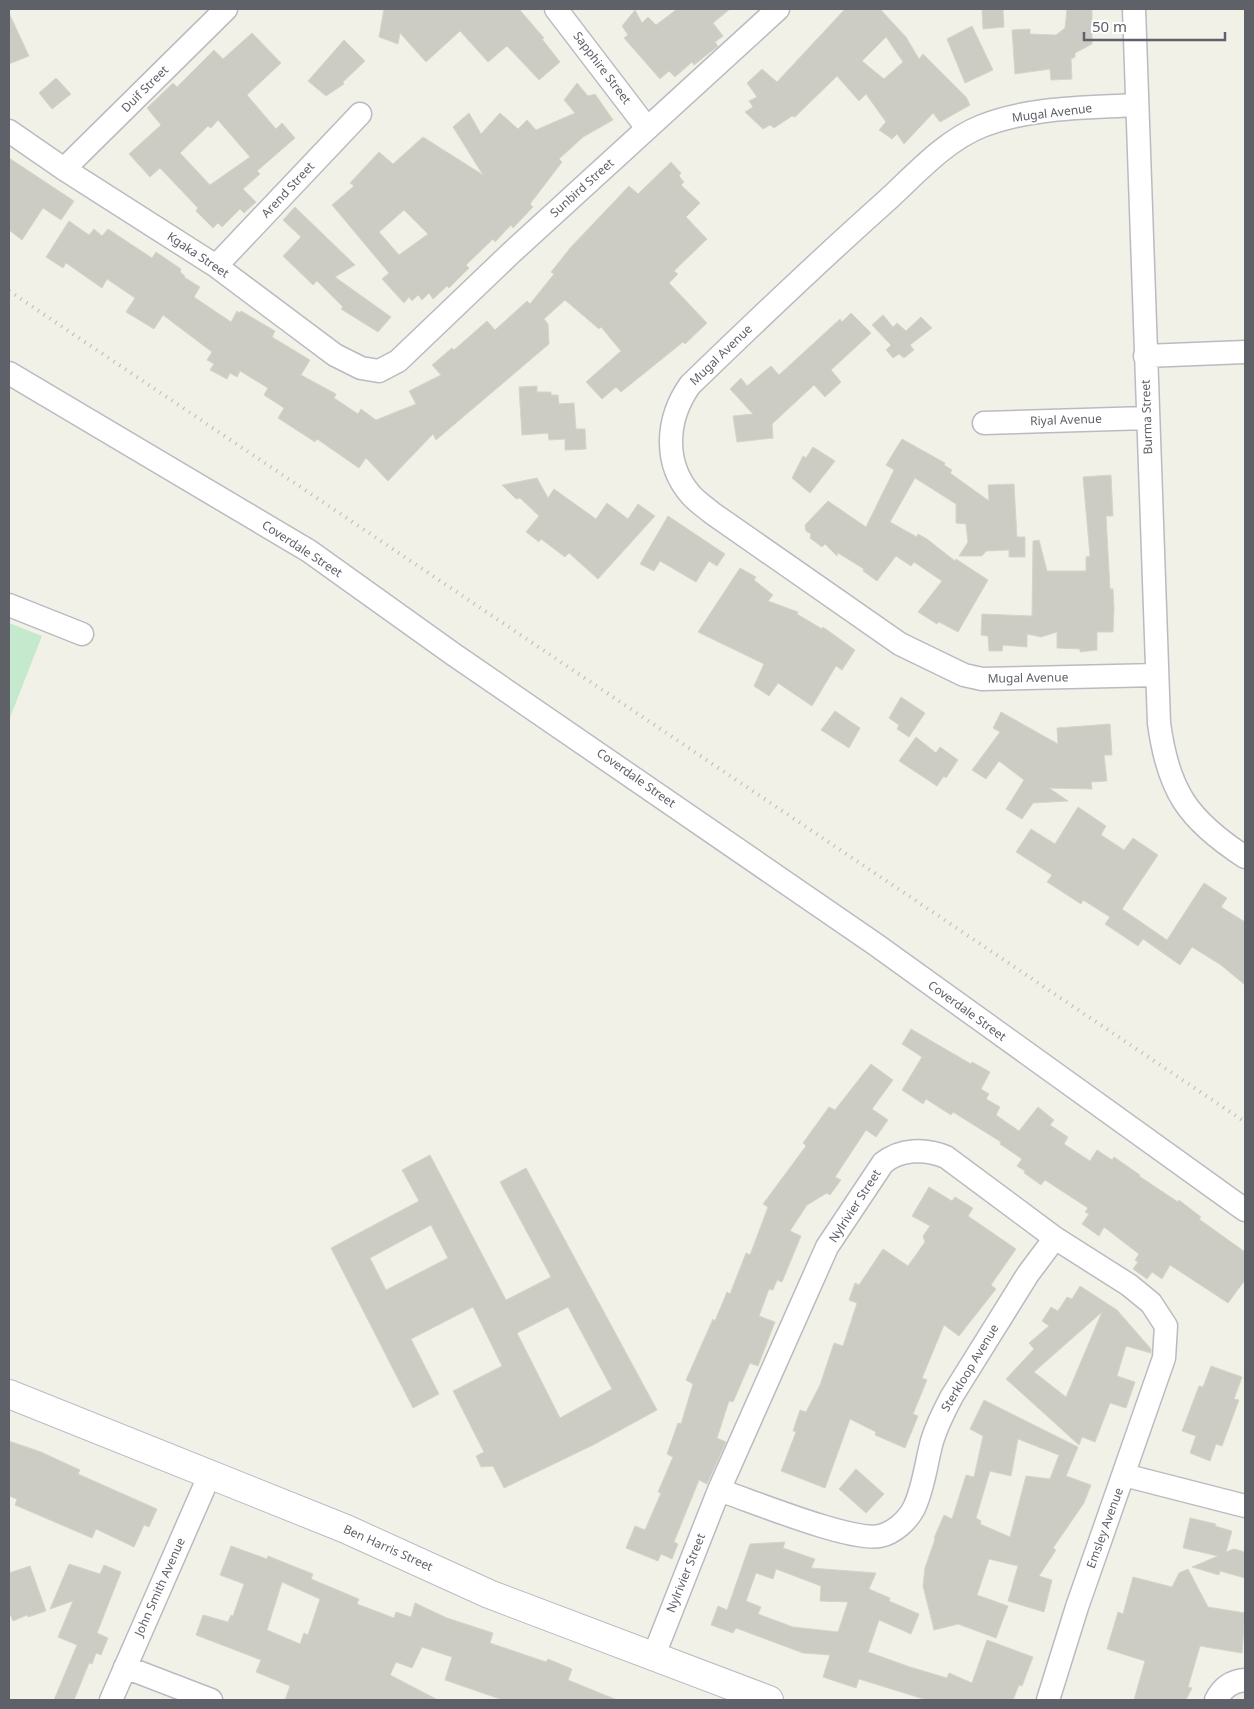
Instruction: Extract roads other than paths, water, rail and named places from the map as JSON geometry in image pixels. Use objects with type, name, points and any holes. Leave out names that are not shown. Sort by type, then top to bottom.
[{"type":"street","name":"Duif Street","points":[[64,169],[226,9]]},
{"type":"street","name":"Sapphire Street","points":[[556,9],[647,128]]},
{"type":"street","name":"Sunbird Street","points":[[387,368],[778,9]]},
{"type":"street","name":"Burma Street","points":[[1134,9],[1147,418],[1158,675],[1158,724],[1164,759],[1182,801],[1214,835],[1245,857]]},
{"type":"street","name":"Mugal Avenue","points":[[1136,105],[1041,112],[999,121],[973,130],[948,146],[843,240],[690,385],[683,396],[670,433],[674,467],[681,482],[692,496],[720,518],[900,644],[949,670],[982,679],[1158,675]]},
{"type":"street","name":"Arend Street","points":[[216,266],[360,114]]},
{"type":"street","name":"Kgaka Street","points":[[9,131],[64,169],[216,266],[335,355],[361,368],[379,371],[387,368]]},
{"type":"street","points":[[1145,356],[1245,352]]},
{"type":"street","name":"Coverdale Street","points":[[9,373],[309,551],[453,654],[876,944],[1245,1210]]},
{"type":"street","name":"Riyal Avenue","points":[[984,423],[1147,418]]},
{"type":"street","points":[[9,604],[82,634]]},
{"type":"street","name":"Nylrivier Street","points":[[654,1656],[719,1490],[827,1247],[882,1164],[893,1155],[913,1151],[939,1154],[946,1158],[1055,1238],[1137,1291],[1159,1312],[1166,1326],[1164,1358],[1124,1474]]},
{"type":"street","name":"Sterkloop Avenue","points":[[719,1490],[852,1535],[880,1536],[893,1531],[905,1521],[914,1508],[926,1475],[932,1442],[941,1417],[952,1396],[1028,1274],[1055,1238]]},
{"type":"street","name":"Ben Harris Street","points":[[9,1394],[346,1528],[489,1594],[769,1700]]},
{"type":"street","name":"John Smith Avenue","points":[[111,1700],[210,1474]]},
{"type":"street","name":"Emsley Avenue","points":[[1048,1700],[1077,1607],[1124,1474],[1245,1506]]},
{"type":"street","points":[[125,1667],[211,1700]]},
{"type":"street","points":[[1216,1700],[1221,1691],[1229,1685],[1245,1680]]},
{"type":"railway","points":[[9,291],[1245,1122]]}]
